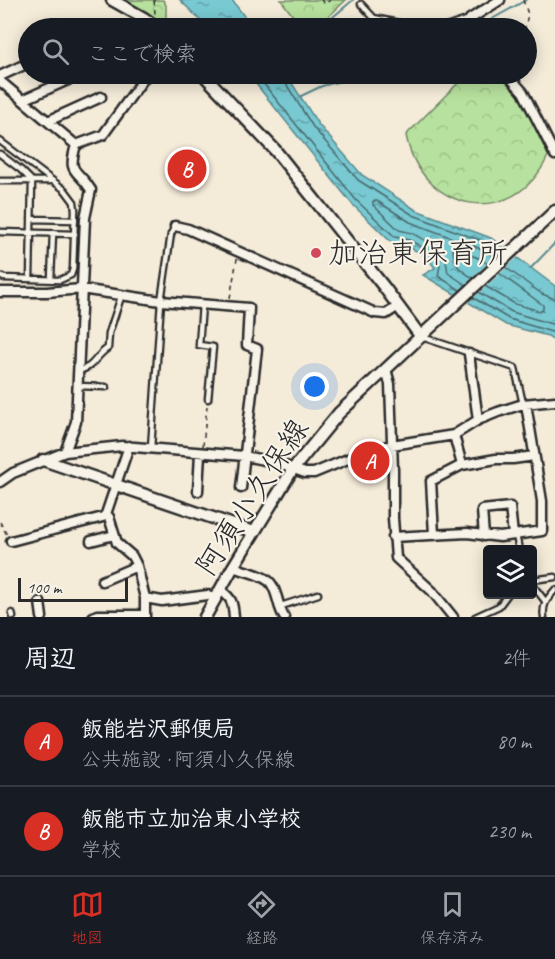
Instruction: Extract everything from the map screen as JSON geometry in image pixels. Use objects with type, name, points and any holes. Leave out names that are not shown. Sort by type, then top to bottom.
[{"type":"street","points":[[112,0],[142,18]]},
{"type":"street","points":[[479,18],[500,0]]},
{"type":"street","points":[[0,76],[18,68]]},
{"type":"street","points":[[0,81],[76,145]]},
{"type":"street","points":[[23,100],[61,84]]},
{"type":"street","points":[[76,145],[103,135],[140,84]]},
{"type":"street","points":[[212,84],[275,150],[421,337]]},
{"type":"street","points":[[516,84],[523,92],[555,155]]},
{"type":"street","points":[[48,121],[101,97]]},
{"type":"street","points":[[66,452],[76,422],[84,218],[91,190],[73,170],[71,163],[76,145]]},
{"type":"street","name":"阿須小久保線","points":[[205,617],[293,469],[339,413],[555,211]]},
{"type":"street","points":[[175,226],[188,229],[375,313],[386,314],[397,307]]},
{"type":"street","points":[[0,292],[47,292],[81,288],[162,301],[249,308],[247,345],[257,349],[241,488]]},
{"type":"street","points":[[469,354],[478,420]]},
{"type":"street","points":[[386,369],[390,384],[393,537],[397,561],[432,591],[453,617]]},
{"type":"street","points":[[0,482],[13,473],[66,452],[129,446],[244,456],[274,462],[305,473],[319,471],[367,451],[454,435],[498,411],[524,404],[555,401]]},
{"type":"street","points":[[393,537],[467,533],[500,537],[542,531],[542,501],[524,404]]},
{"type":"street","points":[[454,435],[462,465]]},
{"type":"street","points":[[11,542],[103,517],[129,446]]},
{"type":"street","points":[[198,490],[201,453]]},
{"type":"street","points":[[434,534],[431,481],[462,465],[534,456]]},
{"type":"street","points":[[43,460],[254,532]]},
{"type":"street","points":[[484,536],[482,510],[510,507],[515,535]]},
{"type":"street","points":[[93,617],[97,615],[145,616],[145,598],[137,566],[132,556],[117,543],[106,514]]},
{"type":"street","points":[[91,541],[114,535]]},
{"type":"street","points":[[102,581],[137,566]]},
{"type":"street","points":[[233,567],[268,580],[272,584],[284,617]]},
{"type":"street","points":[[145,598],[162,601],[217,594],[230,597],[234,617]]},
{"type":"street","points":[[40,602],[42,617]]},
{"type":"lane","points":[[361,4],[374,18]]},
{"type":"lane","points":[[0,141],[70,195],[75,210],[71,275],[65,279],[4,278],[0,276]]},
{"type":"lane","points":[[0,154],[32,181],[30,279]]},
{"type":"lane","points":[[0,181],[53,181]]},
{"type":"lane","points":[[31,219],[75,220]]},
{"type":"lane","points":[[151,448],[162,301],[171,234],[175,226]]},
{"type":"lane","points":[[0,232],[75,234]]},
{"type":"lane","points":[[51,279],[53,233]]},
{"type":"lane","points":[[78,371],[92,366],[100,353],[108,348],[110,333],[122,294]]},
{"type":"lane","points":[[202,305],[199,345],[213,347],[208,399]]},
{"type":"lane","points":[[421,337],[515,368],[524,404]]},
{"type":"lane","points":[[77,386],[106,387]]},
{"type":"lane","points":[[515,535],[518,545]]},
{"type":"lane","points":[[537,581],[555,577]]},
{"type":"lane","points":[[537,589],[545,601]]},
{"type":"lane","points":[[544,617],[545,601],[555,590]]},
{"type":"lane","points":[[279,607],[318,594]]},
{"type":"lane","points":[[475,617],[499,606],[504,599]]},
{"type":"path","points":[[154,0],[155,18]]},
{"type":"path","points":[[321,0],[325,4],[330,0]]},
{"type":"path","points":[[523,0],[527,18]]},
{"type":"path","points":[[229,306],[238,252]]},
{"type":"path","points":[[201,453],[208,399]]},
{"type":"path","points":[[0,522],[11,542]]},
{"type":"green space","points":[[121,0],[163,0],[166,5],[166,18],[150,18]]},
{"type":"green space","points":[[281,0],[346,0],[327,18],[294,18]]},
{"type":"green space","points":[[457,84],[510,84],[520,94],[548,156],[533,180],[514,195],[492,203],[470,203],[449,196],[430,182],[415,161],[406,135]]},
{"type":"water","points":[[180,0],[232,0],[246,18],[198,18]]},
{"type":"water","points":[[256,84],[292,84],[318,124],[362,175],[416,210],[491,238],[555,286],[555,341],[548,336],[506,325],[423,275],[435,268],[426,256],[407,246],[392,243],[352,204]]},
{"type":"pier","points":[[506,246],[519,256],[467,304],[453,296]]},
{"type":"waterway","points":[[332,18],[353,0]]},
{"type":"waterway","points":[[494,18],[526,0]]},
{"type":"waterway","points":[[301,96],[329,84]]},
{"type":"waterway","points":[[530,269],[555,243]]},
{"type":"place","name":"飯能市立加治東小学校","points":[[187,169]]},
{"type":"place","name":"加治東保育所","points":[[316,253]]},
{"type":"place","name":"飯能岩沢郵便局","points":[[370,461]]}]
